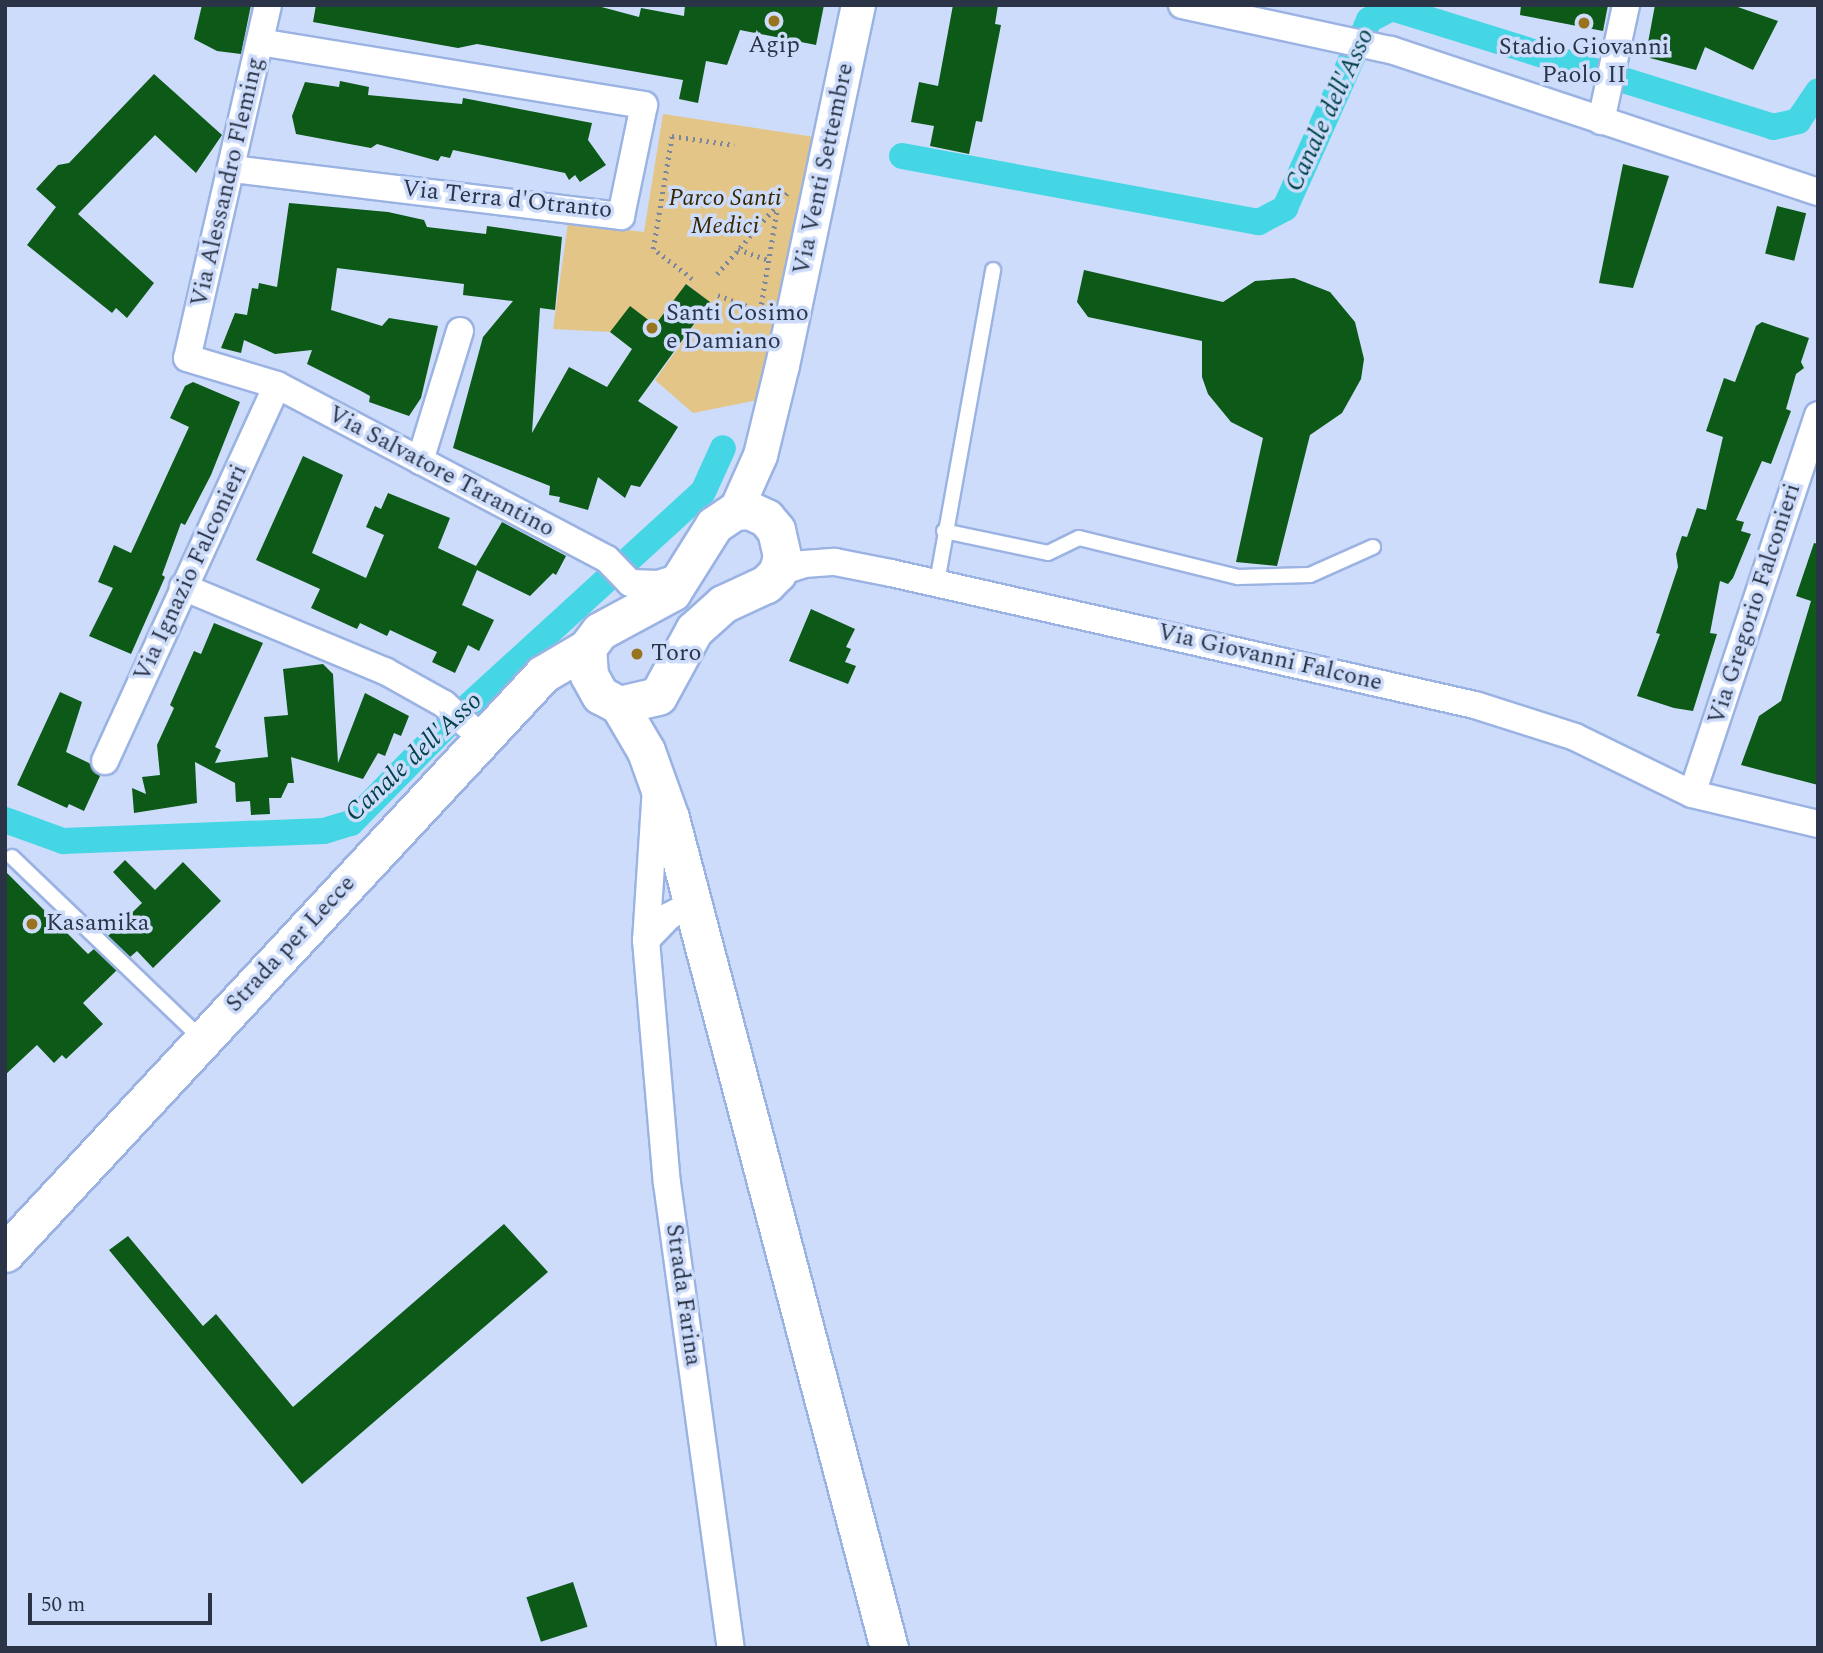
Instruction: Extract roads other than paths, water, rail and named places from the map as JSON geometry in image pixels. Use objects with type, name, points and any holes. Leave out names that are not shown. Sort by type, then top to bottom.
[{"type":"main road","points":[[759,519],[782,557],[777,573],[766,584],[723,604],[694,630],[658,696],[670,818],[890,1648]]},
{"type":"main road","name":"Strada per Lecce","points":[[5,1252],[202,1039],[476,732],[515,708],[543,674],[587,648],[600,631],[652,607],[686,574],[714,525],[759,519]]},
{"type":"main road","points":[[587,648],[589,675],[646,751],[670,818]]},
{"type":"main road","points":[[515,708],[555,692],[609,700],[658,696]]},
{"type":"street","name":"Via Alessandro Fleming","points":[[187,358],[268,5]]},
{"type":"street","name":"Via Venti Settembre","points":[[759,519],[760,455],[858,5]]},
{"type":"street","points":[[1182,5],[1391,50],[1604,111],[1818,192]]},
{"type":"street","points":[[1604,111],[1626,5]]},
{"type":"street","name":"Via Terra d'Otranto","points":[[232,169],[621,216],[644,106],[260,43]]},
{"type":"street","points":[[420,461],[460,331]]},
{"type":"street","name":"Via Salvatore Tarantino","points":[[187,358],[277,386],[607,559],[630,583],[658,584],[686,574]]},
{"type":"street","name":"Via Ignazio Falconieri","points":[[105,761],[277,386]]},
{"type":"street","name":"Via Gregorio Falconieri","points":[[1692,794],[1818,415]]},
{"type":"street","name":"Via Giovanni Falcone","points":[[759,519],[835,562]]},
{"type":"street","name":"Via Giovanni Falcone","points":[[777,573],[804,564],[835,562],[937,582],[1475,705],[1575,737],[1692,794],[1818,824]]},
{"type":"street","points":[[183,587],[385,671],[443,704],[476,732]]},
{"type":"street","name":"Strada Farina","points":[[656,783],[646,940],[667,1183],[731,1648]]},
{"type":"street","points":[[646,940],[669,916],[691,905]]},
{"type":"lane","points":[[937,582],[944,531],[993,270]]},
{"type":"lane","points":[[944,531],[1048,553],[1079,538],[1238,577],[1310,575],[1373,547]]},
{"type":"lane","points":[[12,857],[202,1039]]},
{"type":"waterway","name":"Canale dell'Asso","points":[[902,156],[1259,222],[1285,208],[1369,20],[1392,8],[1773,127],[1798,121],[1818,91]]},
{"type":"waterway","name":"Canale dell'Asso","points":[[5,820],[63,841],[324,831],[351,823],[442,730],[703,492],[723,448]]},
{"type":"place","name":"Agip","points":[[774,21]]},
{"type":"place","name":"Stadio Giovanni Paolo II","points":[[1584,23]]},
{"type":"place","name":"Santi Cosimo e Damiano","points":[[652,328]]},
{"type":"place","name":"Toro","points":[[637,654]]},
{"type":"place","name":"Kasamika","points":[[32,924]]},
{"type":"park label","name":"Parco Santi Medici","points":[[725,213]]}]
